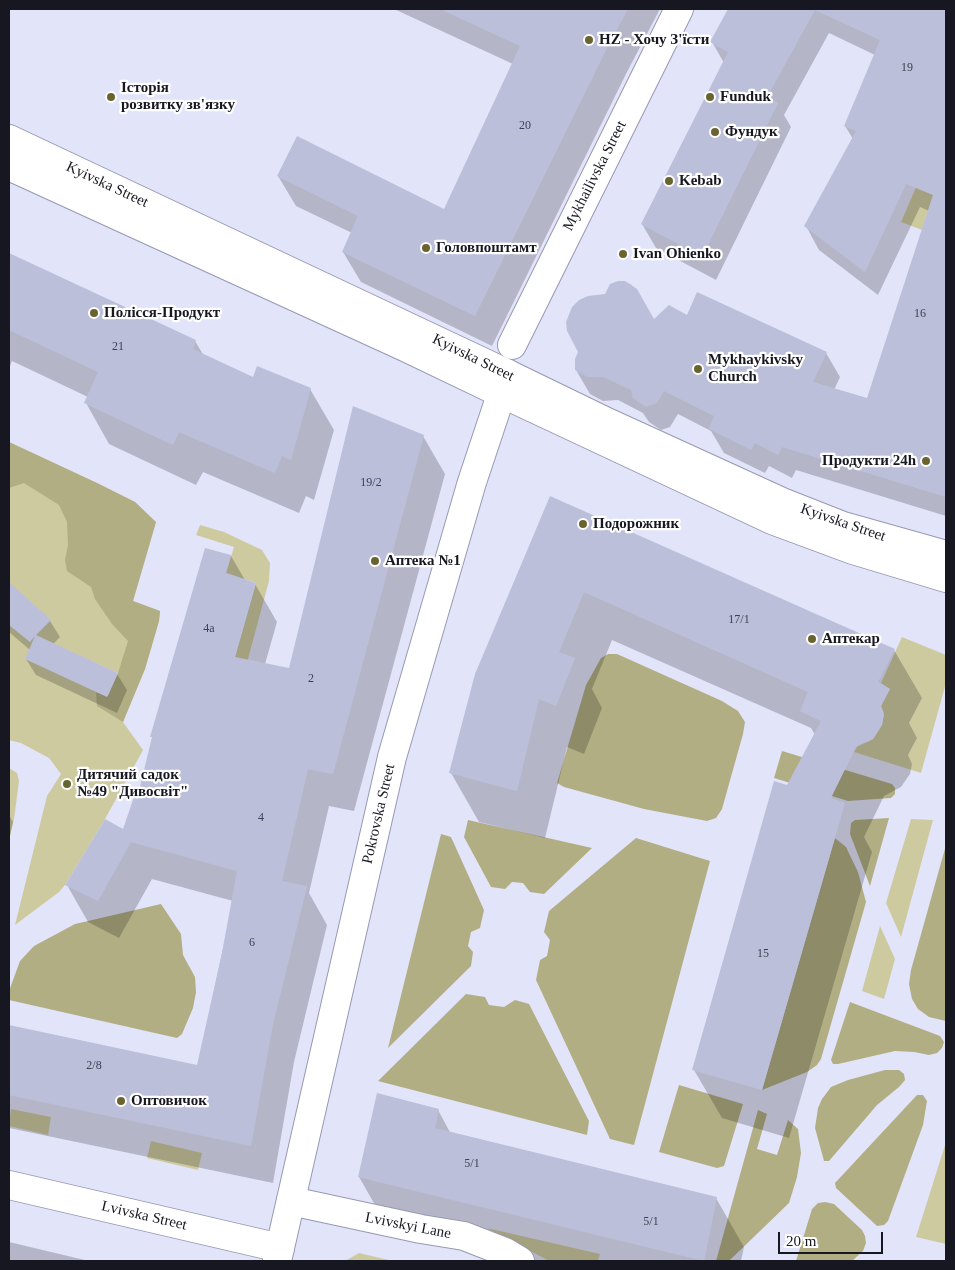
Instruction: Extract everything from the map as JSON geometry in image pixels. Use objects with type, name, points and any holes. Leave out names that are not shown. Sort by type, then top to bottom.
[{"type":"main road","name":"Mykhailivska Street","points":[[512,344],[679,9]]},
{"type":"main road","name":"Kyivska Street","points":[[9,139],[504,384],[772,520],[853,550],[946,578]]},
{"type":"main road","name":"Kyivska Street","points":[[9,166],[405,347],[609,423],[782,502],[843,526],[946,555]]},
{"type":"main road","name":"Pokrovska Street","points":[[278,1255],[392,757],[472,482],[504,384]]},
{"type":"main road","name":"Lvivska Street","points":[[9,1185],[278,1255]]},
{"type":"main road","name":"Lvivskyi Lane","points":[[291,1201],[421,1230],[464,1236],[506,1252],[520,1261]]},
{"type":"shaded area","points":[[946,117],[946,155],[922,230],[901,222]]},
{"type":"shaded area","points":[[9,442],[135,502],[156,522],[133,601],[160,611],[159,621],[145,669],[123,722],[143,750],[105,819],[65,885],[59,892],[15,925],[47,796],[61,774],[49,758],[21,743],[9,740]],"holes":[[[45,640],[118,673],[107,697]]]},
{"type":"shaded area","points":[[9,442],[135,502],[156,522],[133,601],[160,611],[159,621],[145,669],[123,722],[97,706],[96,692],[108,696],[118,673],[128,641],[112,624],[95,599],[91,587],[67,571],[65,560],[68,545],[67,522],[59,505],[24,483],[9,488]]},
{"type":"shaded area","points":[[200,525],[224,532],[262,550],[270,563],[269,581],[241,685],[228,682],[256,583],[226,573],[234,547],[196,535]]},
{"type":"shaded area","points":[[902,637],[946,655],[946,683],[921,773],[854,752],[859,743],[873,739],[882,725],[884,714],[881,706],[890,689],[881,683]]},
{"type":"shaded area","points":[[608,654],[617,654],[722,701],[738,711],[745,722],[743,734],[722,809],[716,818],[707,821],[644,809],[564,787],[557,783],[586,685],[601,658]]},
{"type":"shaded area","points":[[782,751],[892,784],[895,788],[895,794],[891,798],[848,801],[774,778]]},
{"type":"shaded area","points":[[9,768],[17,773],[19,781],[9,841]]},
{"type":"shaded area","points":[[889,818],[870,886],[850,834],[851,823],[855,820]]},
{"type":"shaded area","points":[[911,819],[933,820],[901,937],[886,903]]},
{"type":"shaded area","points":[[468,820],[592,848],[544,894],[530,892],[523,883],[512,882],[505,889],[491,887],[464,837]]},
{"type":"shaded area","points":[[441,834],[451,837],[484,910],[480,928],[471,932],[468,946],[473,952],[471,966],[388,1048]]},
{"type":"shaded area","points":[[636,838],[710,861],[634,1145],[610,1139],[536,980],[540,960],[547,956],[550,940],[544,932],[549,911]]},
{"type":"shaded area","points":[[835,838],[846,847],[858,872],[866,902],[821,1059],[817,1065],[807,1072],[762,1090]]},
{"type":"shaded area","points":[[946,845],[946,1021],[929,1017],[918,1009],[912,999],[909,984],[911,970]]},
{"type":"shaded area","points":[[161,904],[181,934],[183,955],[195,977],[196,992],[193,1008],[182,1034],[177,1038],[9,1000],[9,991],[20,961],[34,946],[75,924]]},
{"type":"shaded area","points":[[880,926],[895,959],[884,999],[862,991]]},
{"type":"shaded area","points":[[466,994],[485,997],[489,1005],[504,1007],[515,1000],[529,1004],[589,1121],[587,1135],[378,1081]]},
{"type":"shaded area","points":[[850,1002],[940,1036],[944,1042],[942,1048],[937,1053],[929,1055],[895,1051],[833,1064],[831,1060]]},
{"type":"shaded area","points":[[885,1070],[899,1070],[904,1074],[905,1080],[877,1105],[829,1161],[824,1161],[815,1128],[818,1108],[822,1099],[831,1087],[848,1080]]},
{"type":"shaded area","points":[[679,1085],[743,1104],[724,1166],[717,1168],[659,1152]]},
{"type":"shaded area","points":[[917,1095],[923,1095],[927,1101],[923,1125],[888,1221],[884,1225],[877,1226],[836,1188],[835,1183]]},
{"type":"shaded area","points":[[11,1109],[51,1117],[48,1135],[9,1126]]},
{"type":"shaded area","points":[[758,1110],[767,1114],[757,1149],[777,1155],[788,1120],[798,1129],[801,1153],[797,1177],[789,1203],[731,1259],[728,1261],[716,1261]]},
{"type":"shaded area","points":[[151,1141],[202,1153],[198,1170],[147,1158]]},
{"type":"shaded area","points":[[946,1142],[946,1244],[916,1237]]},
{"type":"shaded area","points":[[818,1203],[834,1204],[862,1230],[866,1243],[863,1251],[852,1261],[796,1261],[812,1209]]},
{"type":"shaded area","points":[[487,1228],[600,1254],[598,1261],[549,1261]]},
{"type":"shaded area","points":[[359,1253],[393,1261],[345,1261]]},
{"type":"building","points":[[440,9],[628,9],[475,316],[342,252],[358,216],[277,176],[297,136],[444,209],[520,46]]},
{"type":"building","points":[[728,9],[946,9],[946,497],[782,447],[778,455],[755,443],[751,450],[709,429],[714,416],[664,391],[657,403],[646,407],[633,398],[631,390],[603,377],[588,377],[575,370],[575,359],[578,352],[567,331],[566,322],[572,307],[579,300],[588,296],[605,294],[610,284],[625,281],[637,289],[654,319],[669,305],[687,315],[697,292],[827,352],[813,382],[867,398],[933,195],[906,184],[865,272],[804,226],[856,131],[844,126],[880,40],[815,10],[767,97],[778,103],[702,257],[641,224],[728,52],[710,42]]},
{"type":"building","points":[[9,253],[196,340],[193,349],[253,377],[257,366],[311,388],[291,460],[282,456],[275,473],[179,432],[173,445],[84,403],[98,372],[9,330]]},
{"type":"building","points":[[353,406],[424,435],[333,774],[308,769],[282,881],[307,886],[273,1024],[251,1146],[9,1095],[9,1025],[197,1065],[222,953],[237,871],[131,842],[98,901],[65,885],[105,819],[123,829],[134,797],[137,799],[152,737],[150,737],[205,548],[231,555],[226,573],[256,583],[235,657],[289,668]]},
{"type":"building","points":[[550,496],[895,649],[878,682],[890,689],[881,706],[884,714],[882,725],[873,739],[856,747],[831,798],[845,803],[762,1090],[692,1070],[774,781],[787,785],[821,721],[800,711],[808,692],[584,592],[559,652],[575,658],[556,706],[539,699],[517,791],[449,773],[475,674]]},
{"type":"building","points":[[9,582],[51,620],[36,635],[118,673],[107,697],[25,659],[35,636],[30,642],[9,625]]},
{"type":"building","points":[[377,1093],[439,1109],[435,1128],[717,1197],[704,1261],[358,1177]]},
{"type":"place","name":"HZ - Хочу З'їсти","points":[[589,40]]},
{"type":"place","name":"Історія розвитку зв'язку","points":[[111,97]]},
{"type":"place","name":"Funduk","points":[[710,97]]},
{"type":"place","name":"Фундук","points":[[715,132]]},
{"type":"place","name":"Kebab","points":[[669,181]]},
{"type":"place","name":"Головпоштамт","points":[[426,248]]},
{"type":"place","name":"Ivan Ohienko","points":[[623,254]]},
{"type":"place","name":"Полісся-Продукт","points":[[94,313]]},
{"type":"place","name":"Mykhaykivsky Church","points":[[698,369]]},
{"type":"place","name":"Продукти 24h","points":[[926,461]]},
{"type":"place","name":"Подорожник","points":[[583,524]]},
{"type":"place","name":"Аптека №1","points":[[375,561]]},
{"type":"place","name":"Аптекар","points":[[812,639]]},
{"type":"place","name":"Дитячий садок №49 \"Дивосвіт\"","points":[[67,784]]},
{"type":"place","name":"Оптовичок","points":[[121,1101]]}]
